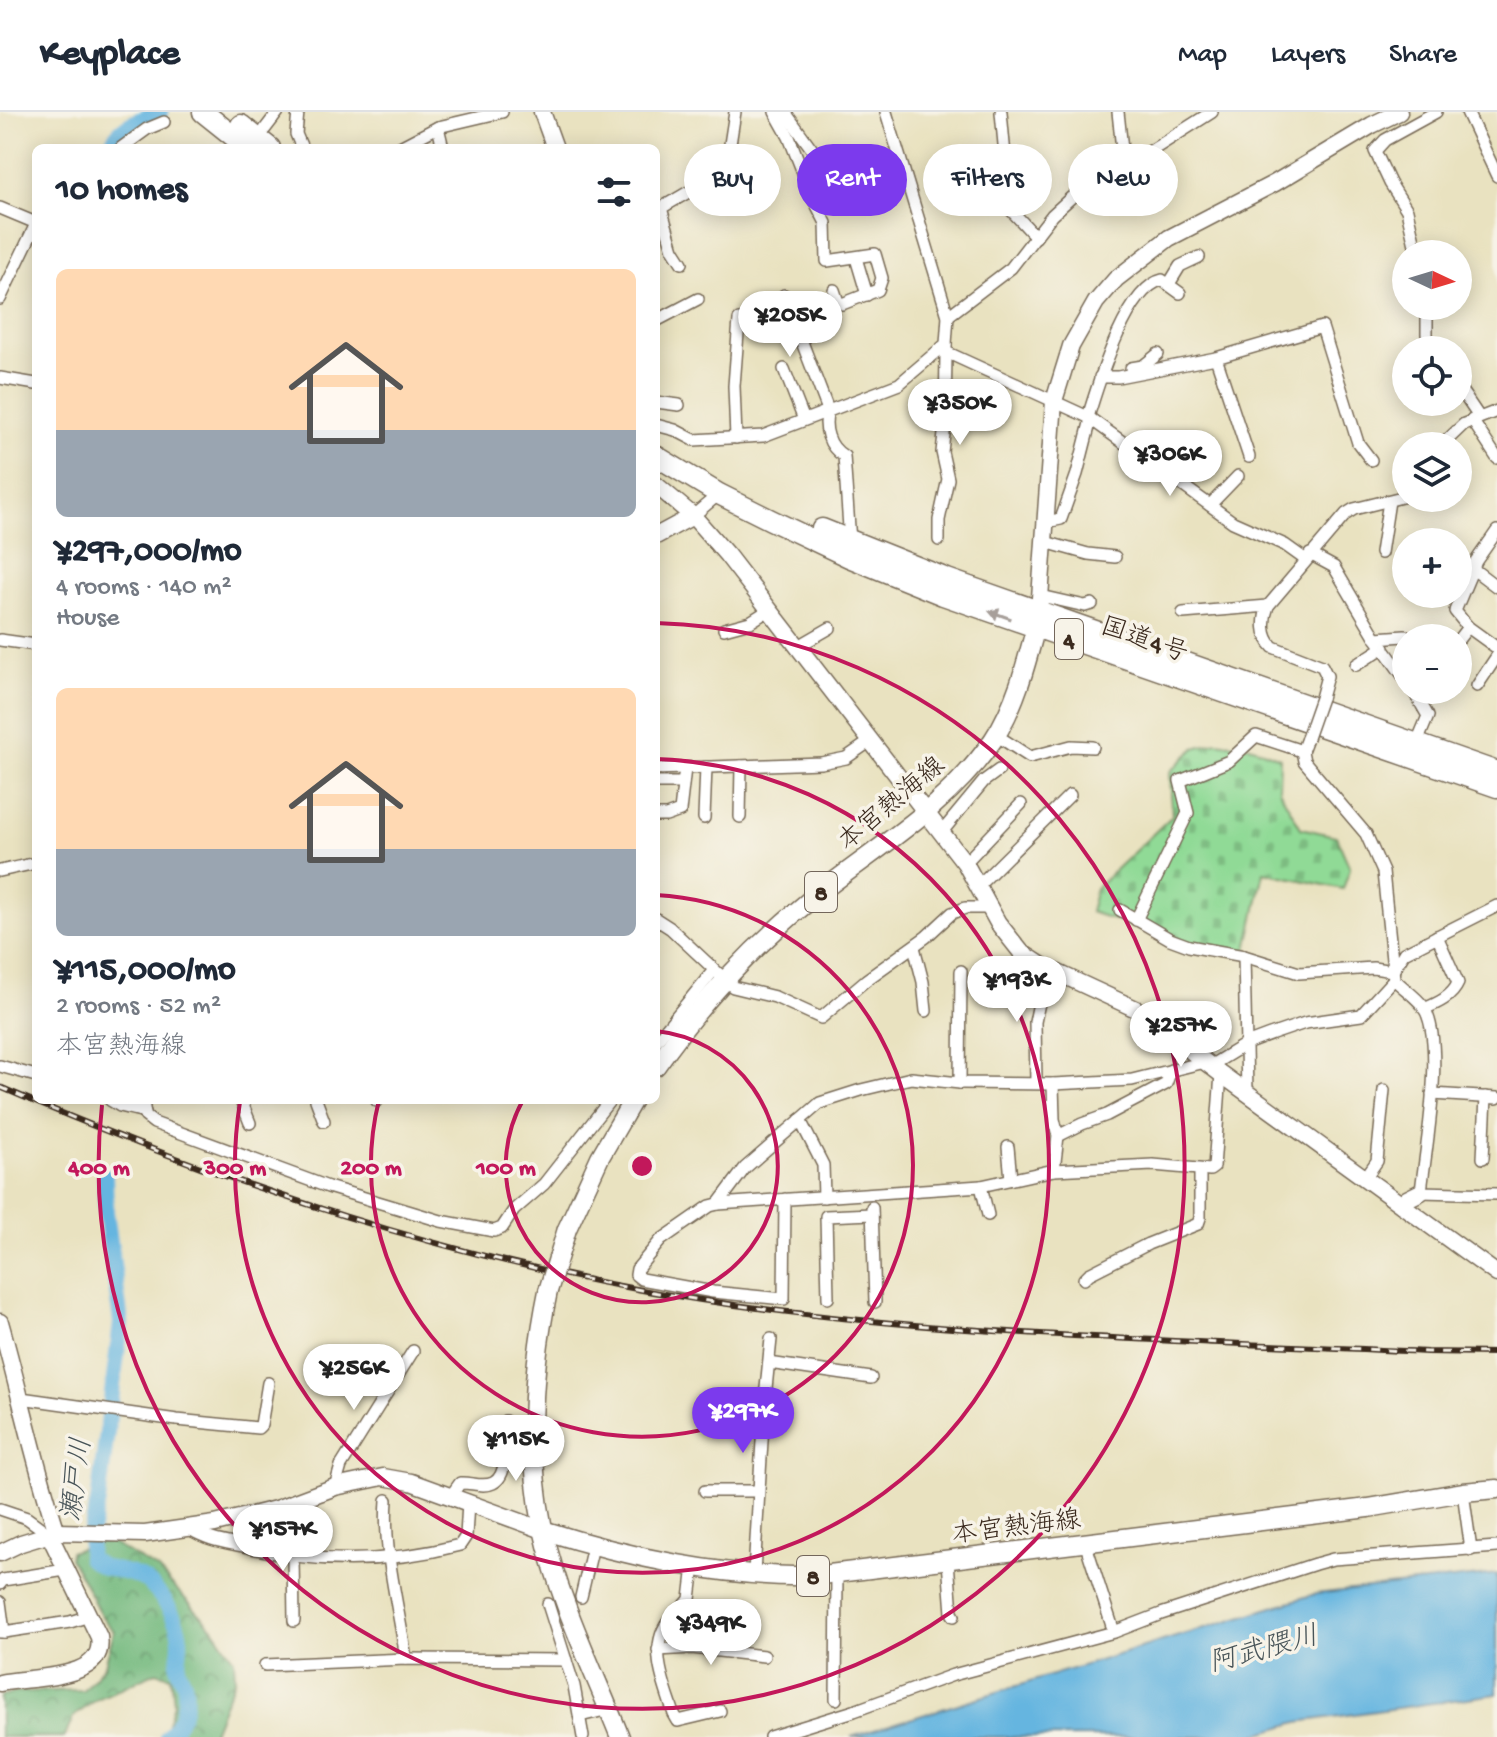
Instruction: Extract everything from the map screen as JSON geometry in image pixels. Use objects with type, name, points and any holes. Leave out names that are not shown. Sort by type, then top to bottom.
[{"type":"highway","points":[[212,113],[267,138]]},
{"type":"highway","points":[[212,113],[244,144]]},
{"type":"highway","name":"国道4号","points":[[660,443],[775,508],[850,542],[1414,751],[1497,787]]},
{"type":"highway","name":"国道4号","points":[[660,458],[719,494],[849,557],[943,595],[1038,612]]},
{"type":"highway","name":"国道4号","points":[[1414,751],[1497,772]]},
{"type":"main road","name":"本宮熱海線","points":[[660,1060],[719,975],[807,902],[926,813],[982,755],[1013,700],[1038,612]]},
{"type":"main road","points":[[620,1737],[570,1615],[543,1530],[535,1467],[534,1406],[538,1338],[548,1291],[567,1229],[600,1157],[631,1104]]},
{"type":"main road","name":"本宮熱海線","points":[[543,1530],[593,1546],[694,1566],[796,1576],[948,1561],[1497,1489]]},
{"type":"street","points":[[267,138],[278,112]]},
{"type":"street","points":[[298,112],[296,134],[300,144]]},
{"type":"street","points":[[406,144],[438,127],[502,112]]},
{"type":"street","points":[[542,112],[554,144]]},
{"type":"street","points":[[660,209],[726,170],[735,112]]},
{"type":"street","points":[[775,112],[826,223],[827,261],[875,254],[881,285],[867,295],[842,304],[838,302],[834,290]]},
{"type":"street","points":[[785,112],[808,144]]},
{"type":"street","points":[[886,112],[948,316],[942,452],[948,479],[939,520],[939,540]]},
{"type":"street","points":[[1001,112],[1010,209],[1036,237]]},
{"type":"street","points":[[1118,112],[1121,144]]},
{"type":"street","points":[[1092,604],[1038,612],[1054,401],[1071,346],[1089,314],[1116,279],[1169,238],[1275,183],[1399,112]]},
{"type":"street","points":[[1414,240],[1407,210],[1375,151],[1385,140],[1436,112]]},
{"type":"street","points":[[1467,112],[1497,176]]},
{"type":"street","points":[[1161,144],[1209,113]]},
{"type":"street","points":[[126,144],[147,129],[164,122]]},
{"type":"street","points":[[438,127],[442,144]]},
{"type":"street","points":[[948,316],[1011,268],[1052,215],[1068,200]]},
{"type":"street","points":[[0,208],[32,222]]},
{"type":"street","points":[[660,213],[673,249],[682,263]]},
{"type":"street","points":[[0,299],[32,232]]},
{"type":"street","points":[[1169,284],[1180,266],[1199,257]]},
{"type":"street","points":[[856,258],[867,295]]},
{"type":"street","points":[[1046,522],[1061,519],[1077,474],[1100,377],[1120,329],[1143,293],[1158,280],[1180,293]]},
{"type":"street","points":[[784,295],[828,410],[826,420],[830,442],[844,456],[850,542]]},
{"type":"street","points":[[660,319],[698,299]]},
{"type":"street","points":[[736,438],[734,386],[739,320]]},
{"type":"street","points":[[1100,377],[1118,377],[1216,358],[1322,327],[1358,443],[1371,460]]},
{"type":"street","points":[[946,348],[1090,418],[1233,522],[1334,567],[1392,660]]},
{"type":"street","points":[[660,426],[694,440],[763,436],[899,384],[946,348]]},
{"type":"street","points":[[1118,377],[1122,372],[1143,366],[1158,354]]},
{"type":"street","points":[[1216,358],[1249,457]]},
{"type":"street","points":[[784,369],[804,420]]},
{"type":"street","points":[[0,378],[32,383]]},
{"type":"street","points":[[660,403],[679,405]]},
{"type":"street","points":[[1453,432],[1475,418],[1497,411]]},
{"type":"street","points":[[1472,412],[1496,456]]},
{"type":"street","points":[[1210,505],[1238,476]]},
{"type":"street","points":[[660,488],[693,516],[769,610],[965,863],[1015,946],[1041,965],[1136,1009],[1497,1274]]},
{"type":"street","points":[[660,534],[693,516],[719,494]]},
{"type":"street","points":[[1392,500],[1354,509],[1346,514],[1268,606],[1264,623],[1268,642],[1273,647],[1322,666],[1327,676],[1302,751],[1307,765],[1366,834],[1383,872],[1394,975]]},
{"type":"street","points":[[1381,553],[1389,501]]},
{"type":"street","points":[[1466,624],[1455,611],[1473,569],[1497,531]]},
{"type":"street","points":[[1045,542],[1088,554],[1115,557]]},
{"type":"street","points":[[1473,569],[1497,587]]},
{"type":"street","points":[[1183,613],[1268,606]]},
{"type":"street","points":[[724,629],[750,622],[769,610]]},
{"type":"street","points":[[797,647],[830,628]]},
{"type":"street","points":[[1472,630],[1497,648]]},
{"type":"street","points":[[1356,665],[1380,642],[1392,639]]},
{"type":"street","points":[[0,640],[32,645]]},
{"type":"street","points":[[1477,686],[1497,656]]},
{"type":"street","points":[[1414,751],[1428,716],[1424,705]]},
{"type":"street","points":[[996,735],[1030,757],[1071,746],[1093,747]]},
{"type":"street","points":[[1136,920],[1188,813],[1180,781],[1229,761],[1256,736],[1302,751]]},
{"type":"street","points":[[660,769],[833,761],[846,758],[869,742]]},
{"type":"street","points":[[740,817],[741,766]]},
{"type":"street","points":[[704,818],[706,767]]},
{"type":"street","points":[[660,816],[680,811],[685,768]]},
{"type":"street","points":[[941,833],[984,781],[999,770]]},
{"type":"street","points":[[660,783],[683,783]]},
{"type":"street","points":[[979,885],[1070,795]]},
{"type":"street","points":[[965,863],[1021,804]]},
{"type":"street","points":[[0,871],[32,864]]},
{"type":"street","points":[[718,1204],[745,1168],[820,1103],[900,1080],[926,1078],[960,1083],[1053,1084],[1132,1080],[1171,1070],[1212,1067],[1246,1044],[1305,1023],[1361,1015],[1394,975],[1404,953],[1497,906]]},
{"type":"street","points":[[660,922],[733,987],[775,997],[821,1018],[957,910],[990,908]]},
{"type":"street","points":[[1120,910],[1170,939],[1189,946],[1244,956],[1299,973],[1373,968],[1394,975],[1424,1009],[1432,1042],[1432,1094],[1421,1192]]},
{"type":"street","points":[[1424,1009],[1441,1001],[1455,990],[1458,983],[1437,936]]},
{"type":"street","points":[[914,947],[926,1011]]},
{"type":"street","points":[[1244,956],[1247,1092]]},
{"type":"street","points":[[1036,1083],[1035,1022],[1040,998],[1041,965]]},
{"type":"street","points":[[960,1083],[961,971]]},
{"type":"street","points":[[660,1037],[719,975]]},
{"type":"street","points":[[0,1066],[32,1075]]},
{"type":"street","points":[[785,1199],[784,1299],[713,1292],[638,1277],[637,1269],[661,1240],[710,1206],[718,1204],[785,1199],[871,1195],[981,1186],[1054,1170],[1153,1165],[1210,1170],[1214,1167],[1212,1067]]},
{"type":"street","points":[[1058,1136],[1166,1084],[1171,1070]]},
{"type":"street","points":[[1053,1084],[1058,1136],[1054,1170]]},
{"type":"street","points":[[1365,1178],[1377,1161],[1384,1090]]},
{"type":"street","points":[[1432,1094],[1492,1098],[1483,1158]]},
{"type":"street","points":[[117,1104],[144,1106],[154,1123],[328,1187],[441,1221],[494,1231],[502,1228],[514,1210],[544,1184],[607,1104]]},
{"type":"street","points":[[243,1104],[250,1123]]},
{"type":"street","points":[[318,1104],[324,1121]]},
{"type":"street","points":[[800,1120],[823,1165],[824,1197]]},
{"type":"street","points":[[1008,1147],[1011,1179]]},
{"type":"street","points":[[1084,1279],[1148,1244],[1198,1224],[1200,1170]]},
{"type":"street","points":[[981,1186],[988,1215]]},
{"type":"street","points":[[1402,1205],[1421,1192],[1497,1194]]},
{"type":"street","points":[[871,1195],[875,1302]]},
{"type":"street","points":[[828,1298],[826,1216],[872,1214]]},
{"type":"street","points":[[0,1322],[21,1398],[29,1442],[58,1533],[65,1570],[100,1644],[98,1655],[90,1666],[0,1683]]},
{"type":"street","points":[[754,1573],[771,1339]]},
{"type":"street","points":[[335,1487],[341,1466],[413,1351]]},
{"type":"street","points":[[769,1363],[871,1378]]},
{"type":"street","points":[[21,1398],[258,1428],[268,1383]]},
{"type":"street","points":[[450,1497],[460,1483],[489,1485],[498,1479],[505,1459],[505,1421]]},
{"type":"street","points":[[0,1553],[58,1533],[145,1534],[190,1529],[276,1509],[335,1487],[375,1477],[395,1478],[543,1530]]},
{"type":"street","points":[[705,1491],[758,1491]]},
{"type":"street","points":[[1463,1492],[1471,1550]]},
{"type":"street","points":[[387,1500],[385,1519],[389,1558],[406,1659]]},
{"type":"street","points":[[190,1529],[203,1537],[293,1557],[389,1558],[460,1545],[466,1536],[468,1503]]},
{"type":"street","points":[[0,1509],[58,1533]]},
{"type":"street","points":[[1085,1542],[1114,1632]]},
{"type":"street","points":[[581,1597],[593,1546]]},
{"type":"street","points":[[770,1737],[991,1663],[1114,1632],[1283,1573],[1333,1559],[1497,1547]]},
{"type":"street","points":[[293,1557],[294,1621]]},
{"type":"street","points":[[948,1561],[954,1616]]},
{"type":"street","points":[[694,1566],[690,1599],[666,1625],[659,1638],[658,1650],[671,1707],[678,1721],[720,1711]]},
{"type":"street","points":[[0,1584],[3,1580],[65,1570]]},
{"type":"street","points":[[836,1699],[837,1573]]},
{"type":"street","points":[[0,1602],[2,1632],[70,1622],[89,1616]]},
{"type":"street","points":[[548,1604],[566,1660],[583,1737]]},
{"type":"street","points":[[658,1650],[701,1648],[764,1656]]},
{"type":"street","points":[[265,1665],[406,1659],[566,1660]]},
{"type":"street","points":[[580,1716],[609,1709]]},
{"type":"green space","points":[[1217,742],[1253,747],[1280,758],[1279,790],[1301,828],[1336,836],[1350,868],[1343,889],[1264,872],[1246,954],[1183,942],[1090,912],[1096,888],[1172,816],[1170,772],[1195,748]]},
{"type":"green space","points":[[106,1540],[157,1569],[213,1628],[234,1659],[235,1678],[211,1737],[164,1737],[174,1703],[171,1676],[156,1672],[97,1699],[73,1717],[65,1737],[0,1737],[0,1696],[16,1692],[83,1690],[105,1665],[114,1631],[69,1559],[70,1552]]},
{"type":"water","name":"阿武隈川","points":[[1497,1574],[1497,1694],[1298,1722],[1247,1737],[851,1737],[1315,1594]]},
{"type":"waterway","name":"瀬戸川","points":[[112,144],[124,128],[161,112]]},
{"type":"waterway","name":"瀬戸川","points":[[105,1175],[106,1212],[121,1323],[89,1558],[102,1567],[132,1574],[146,1581],[173,1615],[179,1631],[178,1669],[185,1687],[185,1702],[179,1721],[167,1737]]},
{"type":"railway","points":[[0,1087],[32,1100]]},
{"type":"railway","points":[[41,1104],[171,1156],[344,1216],[521,1265],[701,1300],[972,1330],[1497,1353]]}]
